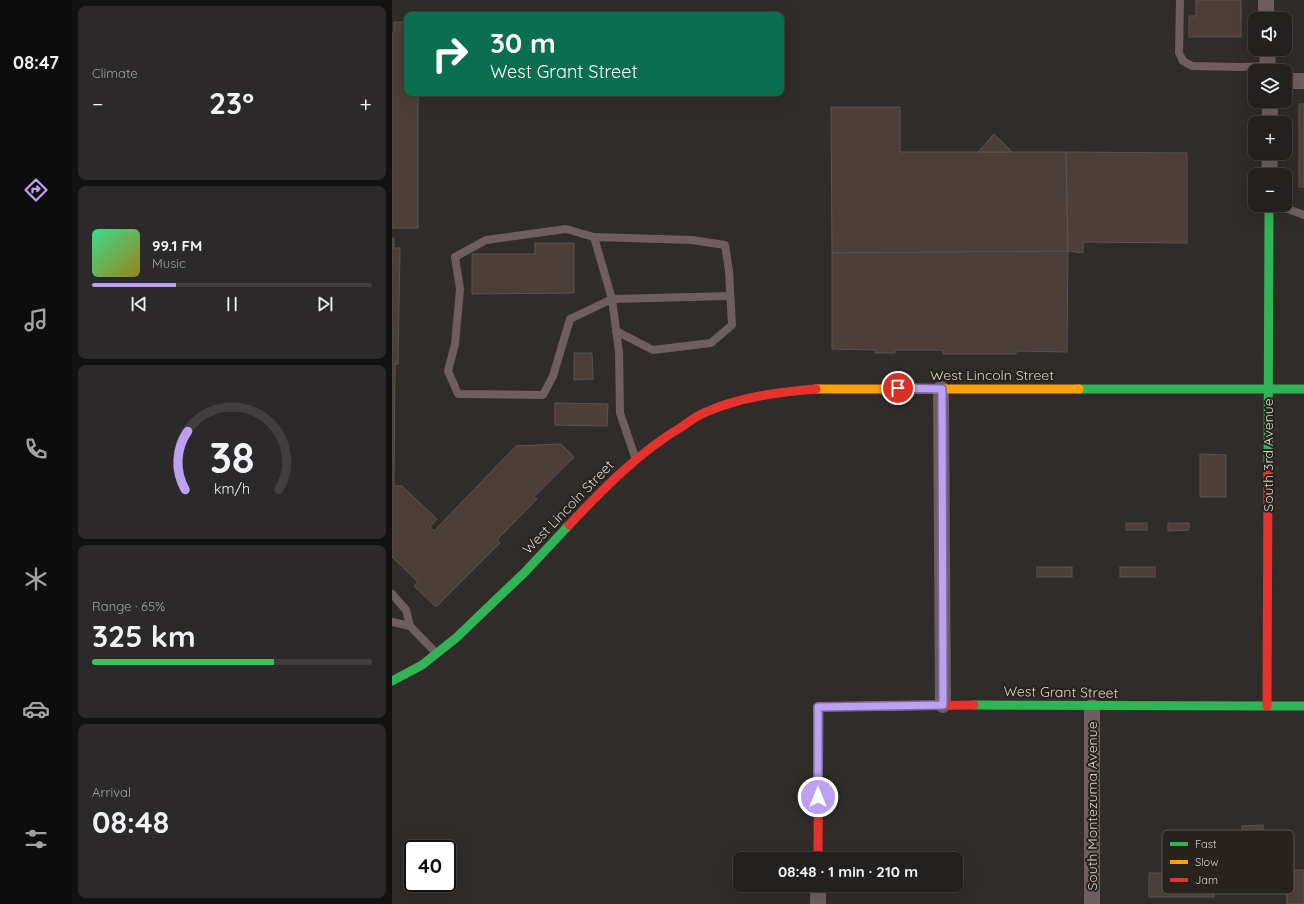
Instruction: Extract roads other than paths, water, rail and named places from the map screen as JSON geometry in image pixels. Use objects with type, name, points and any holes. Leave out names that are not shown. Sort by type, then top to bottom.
[{"type":"street","points":[[1266,0],[1266,12]]},
{"type":"street","points":[[1292,81],[1304,81]]},
{"type":"street","name":"South 3rd Avenue","points":[[1267,706],[1269,212]]},
{"type":"street","name":"West Lincoln Street","points":[[392,681],[422,665],[456,638],[525,572],[608,482],[657,441],[706,412],[754,398],[784,392],[825,388],[1304,388]]},
{"type":"street","points":[[942,389],[943,705]]},
{"type":"street","name":"West Grant Street","points":[[818,852],[818,707],[943,705],[1092,707],[1304,706]]},
{"type":"street","name":"South Montezuma Avenue","points":[[1092,707],[1092,904]]},
{"type":"street","points":[[818,892],[818,904]]},
{"type":"lane","points":[[1180,0],[1179,53],[1183,61],[1192,66],[1248,68]]},
{"type":"lane","points":[[1292,210],[1304,215]]},
{"type":"lane","points":[[616,331],[653,350],[712,343],[732,325],[729,270],[725,246],[692,240],[594,237],[566,229],[486,240],[455,257],[460,288],[455,344],[448,371],[458,394],[543,394],[553,376],[570,319],[612,299],[730,296]]},
{"type":"lane","points":[[594,237],[612,299],[619,352],[620,414],[636,459]]},
{"type":"lane","points":[[392,594],[406,610],[410,626],[436,653]]},
{"type":"lane","points":[[392,622],[410,626]]}]
